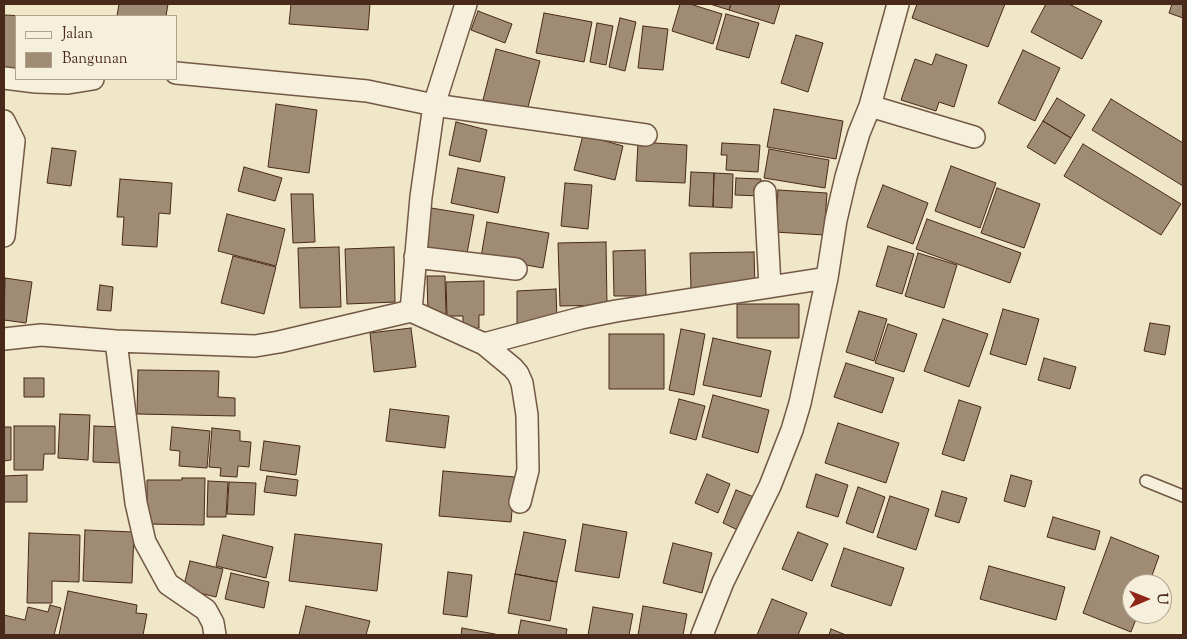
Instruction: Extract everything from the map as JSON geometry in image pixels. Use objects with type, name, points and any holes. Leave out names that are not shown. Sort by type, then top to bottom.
[{"type":"street","points":[[411,311],[414,257],[434,105],[466,4]]},
{"type":"street","points":[[702,635],[723,582],[770,486],[792,430],[800,403],[827,278],[836,220],[846,177],[859,133],[870,106],[898,4]]},
{"type":"street","points":[[178,74],[367,91],[434,105],[646,135]]},
{"type":"street","points":[[20,80],[68,83],[87,80]]},
{"type":"street","points":[[870,106],[974,137]]},
{"type":"street","points":[[4,120],[14,141],[4,236]]},
{"type":"street","points":[[765,192],[770,287]]},
{"type":"street","points":[[414,257],[516,269]]},
{"type":"street","points":[[484,344],[581,318],[616,311],[827,278]]},
{"type":"street","points":[[4,339],[41,336],[116,342],[254,346],[279,342],[411,311],[484,344],[513,368],[522,383],[527,415],[528,470],[520,502]]},
{"type":"street","points":[[116,342],[136,503],[145,542],[168,584],[206,610],[214,623],[215,635]]},
{"type":"lane","points":[[1146,481],[1183,496]]},
{"type":"building","points":[[119,4],[168,4],[166,15],[117,15]]},
{"type":"building","points":[[291,4],[370,4],[368,30],[289,24]]},
{"type":"building","points":[[680,4],[690,4],[722,14],[713,44],[672,31]]},
{"type":"building","points":[[710,4],[731,4],[729,10]]},
{"type":"building","points":[[731,4],[780,4],[774,24],[729,10]]},
{"type":"building","points":[[917,4],[1005,4],[988,47],[912,18]]},
{"type":"building","points":[[1046,4],[1069,4],[1102,21],[1082,59],[1031,32]]},
{"type":"building","points":[[1172,4],[1183,4],[1183,18],[1169,13]]},
{"type":"building","points":[[478,11],[512,24],[505,43],[471,30]]},
{"type":"building","points":[[544,13],[592,22],[584,62],[536,53]]},
{"type":"building","points":[[726,14],[759,23],[749,58],[716,49]]},
{"type":"building","points":[[4,15],[15,16],[15,74],[4,73]]},
{"type":"building","points":[[620,18],[636,22],[625,71],[609,67]]},
{"type":"building","points":[[597,23],[613,26],[606,65],[590,62]]},
{"type":"building","points":[[643,26],[668,29],[663,70],[638,68]]},
{"type":"building","points":[[796,35],[823,43],[808,92],[781,83]]},
{"type":"building","points":[[496,49],[540,61],[527,111],[483,100]]},
{"type":"building","points":[[1023,50],[1060,68],[1035,121],[998,103]]},
{"type":"building","points":[[936,54],[967,65],[954,107],[939,102],[936,111],[901,100],[915,59],[932,65]]},
{"type":"building","points":[[1057,98],[1085,115],[1071,138],[1043,121]]},
{"type":"building","points":[[1111,99],[1183,143],[1183,186],[1092,130]]},
{"type":"building","points":[[276,104],[317,110],[309,173],[268,167]]},
{"type":"building","points":[[774,109],[843,121],[836,159],[767,147]]},
{"type":"building","points":[[1043,121],[1071,138],[1055,164],[1027,147]]},
{"type":"building","points":[[456,122],[487,130],[480,162],[449,155]]},
{"type":"building","points":[[583,135],[623,146],[615,180],[574,170]]},
{"type":"building","points":[[638,142],[687,145],[685,183],[636,181]]},
{"type":"building","points":[[722,143],[760,145],[758,172],[726,170],[727,155],[721,155]]},
{"type":"building","points":[[1083,144],[1181,204],[1161,235],[1064,176]]},
{"type":"building","points":[[52,148],[76,151],[71,186],[47,183]]},
{"type":"building","points":[[769,149],[829,160],[825,188],[764,178]]},
{"type":"building","points":[[951,166],[996,183],[980,228],[935,211]]},
{"type":"building","points":[[244,167],[282,178],[275,201],[238,191]]},
{"type":"building","points":[[458,168],[505,177],[498,213],[451,203]]},
{"type":"building","points":[[691,172],[714,173],[713,207],[689,206]]},
{"type":"building","points":[[714,173],[733,174],[732,208],[713,207]]},
{"type":"building","points":[[736,178],[761,179],[760,196],[735,195]]},
{"type":"building","points":[[120,179],[172,183],[170,214],[159,213],[157,247],[122,245],[124,217],[117,217]]},
{"type":"building","points":[[565,183],[592,185],[588,229],[561,226]]},
{"type":"building","points":[[883,185],[928,203],[913,244],[867,227]]},
{"type":"building","points":[[997,188],[1040,204],[1024,248],[981,233]]},
{"type":"building","points":[[778,190],[827,193],[824,235],[775,232]]},
{"type":"building","points":[[291,194],[313,194],[315,242],[293,243]]},
{"type":"building","points":[[431,208],[474,215],[466,259],[423,252]]},
{"type":"building","points":[[227,214],[285,229],[276,266],[218,251]]},
{"type":"building","points":[[927,219],[1021,253],[1010,283],[916,249]]},
{"type":"building","points":[[487,222],[549,233],[543,268],[481,257]]},
{"type":"building","points":[[606,242],[607,305],[560,306],[558,243]]},
{"type":"building","points":[[888,246],[914,254],[902,294],[876,286]]},
{"type":"building","points":[[339,247],[341,307],[300,308],[298,248]]},
{"type":"building","points":[[394,247],[395,302],[347,304],[345,249]]},
{"type":"building","points":[[645,250],[646,296],[614,296],[613,251]]},
{"type":"building","points":[[754,252],[755,288],[691,290],[690,253]]},
{"type":"building","points":[[918,253],[957,265],[944,308],[905,296]]},
{"type":"building","points":[[233,256],[276,267],[264,314],[221,303]]},
{"type":"building","points":[[427,276],[445,276],[446,314],[428,315]]},
{"type":"building","points":[[5,278],[32,282],[26,323],[4,320]]},
{"type":"building","points":[[484,281],[484,315],[479,315],[479,328],[463,329],[463,316],[447,316],[446,282]]},
{"type":"building","points":[[100,285],[113,287],[111,311],[97,310]]},
{"type":"building","points":[[556,289],[557,322],[517,324],[517,291]]},
{"type":"building","points":[[737,304],[799,304],[799,338],[737,338]]},
{"type":"building","points":[[1003,309],[1039,319],[1026,365],[990,354]]},
{"type":"building","points":[[859,311],[887,319],[874,361],[846,352]]},
{"type":"building","points":[[943,319],[988,334],[969,387],[924,371]]},
{"type":"building","points":[[1150,323],[1170,326],[1165,355],[1144,351]]},
{"type":"building","points":[[888,324],[917,334],[904,372],[875,363]]},
{"type":"building","points":[[411,328],[416,367],[374,372],[370,333]]},
{"type":"building","points":[[681,329],[705,334],[694,395],[669,390]]},
{"type":"building","points":[[609,334],[664,334],[664,389],[609,389]]},
{"type":"building","points":[[713,338],[771,351],[761,397],[703,385]]},
{"type":"building","points":[[1044,358],[1076,367],[1070,389],[1038,380]]},
{"type":"building","points":[[846,363],[894,378],[882,413],[834,397]]},
{"type":"building","points":[[138,370],[219,371],[218,397],[235,398],[235,416],[137,414]]},
{"type":"building","points":[[24,378],[44,378],[44,397],[24,397]]},
{"type":"building","points":[[713,395],[769,410],[758,453],[702,437]]},
{"type":"building","points":[[679,399],[705,406],[696,440],[670,433]]},
{"type":"building","points":[[959,400],[981,407],[964,461],[942,454]]},
{"type":"building","points":[[390,409],[449,416],[445,448],[386,441]]},
{"type":"building","points":[[60,414],[90,415],[88,460],[58,458]]},
{"type":"building","points":[[838,423],[899,443],[886,483],[825,463]]},
{"type":"building","points":[[14,426],[55,426],[55,454],[44,454],[43,470],[14,470]]},
{"type":"building","points":[[94,426],[126,427],[124,463],[93,462]]},
{"type":"building","points":[[4,427],[11,427],[11,460],[4,461]]},
{"type":"building","points":[[172,427],[210,431],[207,468],[179,466],[180,451],[170,450]]},
{"type":"building","points":[[212,428],[240,431],[240,441],[251,442],[249,467],[238,466],[237,477],[220,476],[221,468],[209,467]]},
{"type":"building","points":[[264,441],[300,446],[296,475],[260,470]]},
{"type":"building","points":[[443,471],[515,477],[511,522],[439,516]]},
{"type":"building","points":[[707,474],[730,484],[718,513],[695,503]]},
{"type":"building","points":[[816,474],[848,485],[838,517],[806,507]]},
{"type":"building","points":[[27,475],[27,502],[4,502],[4,476]]},
{"type":"building","points":[[1011,475],[1032,481],[1025,507],[1004,501]]},
{"type":"building","points":[[267,476],[298,480],[296,496],[264,492]]},
{"type":"building","points":[[182,478],[205,478],[204,525],[147,524],[147,480],[182,480]]},
{"type":"building","points":[[208,481],[228,482],[226,517],[207,517]]},
{"type":"building","points":[[229,482],[256,483],[254,515],[227,514]]},
{"type":"building","points":[[858,487],[885,497],[873,533],[846,523]]},
{"type":"building","points":[[736,490],[754,497],[740,531],[723,523]]},
{"type":"building","points":[[942,491],[967,498],[959,523],[935,516]]},
{"type":"building","points":[[890,496],[929,509],[916,550],[877,537]]},
{"type":"building","points":[[1053,517],[1100,531],[1095,550],[1047,537]]},
{"type":"building","points":[[583,524],[627,532],[619,578],[575,571]]},
{"type":"building","points":[[85,530],[134,532],[132,583],[83,581]]},
{"type":"building","points":[[524,532],[566,540],[557,582],[515,574]]},
{"type":"building","points":[[798,532],[828,544],[812,581],[782,569]]},
{"type":"building","points":[[29,533],[80,535],[79,582],[52,581],[52,603],[27,603]]},
{"type":"building","points":[[295,534],[382,544],[377,591],[289,581]]},
{"type":"building","points":[[223,535],[273,547],[266,578],[216,566]]},
{"type":"building","points":[[1111,537],[1159,556],[1153,574],[1122,574],[1122,624],[1134,624],[1131,632],[1083,613]]},
{"type":"building","points":[[673,543],[712,553],[702,593],[663,583]]},
{"type":"building","points":[[844,548],[904,568],[891,606],[831,586]]},
{"type":"building","points":[[190,561],[223,569],[216,597],[183,589]]},
{"type":"building","points":[[989,566],[1065,587],[1056,620],[980,599]]},
{"type":"building","points":[[448,572],[472,575],[467,617],[443,614]]},
{"type":"building","points":[[231,573],[269,582],[264,608],[225,599]]},
{"type":"building","points":[[515,574],[557,582],[550,621],[508,613]]},
{"type":"building","points":[[68,591],[137,605],[136,613],[147,614],[143,635],[59,635]]},
{"type":"building","points":[[772,599],[807,613],[798,635],[757,635]]},
{"type":"building","points":[[50,605],[61,608],[54,635],[4,635],[4,615],[25,620],[28,607],[48,612]]},
{"type":"building","points":[[306,606],[370,621],[366,635],[299,635]]},
{"type":"building","points":[[643,606],[687,614],[683,635],[638,635]]},
{"type":"building","points":[[593,607],[633,614],[629,635],[588,635]]},
{"type":"building","points":[[521,620],[567,629],[566,635],[518,635]]},
{"type":"building","points":[[462,628],[500,635],[461,635]]},
{"type":"building","points":[[831,629],[846,635],[829,635]]}]
